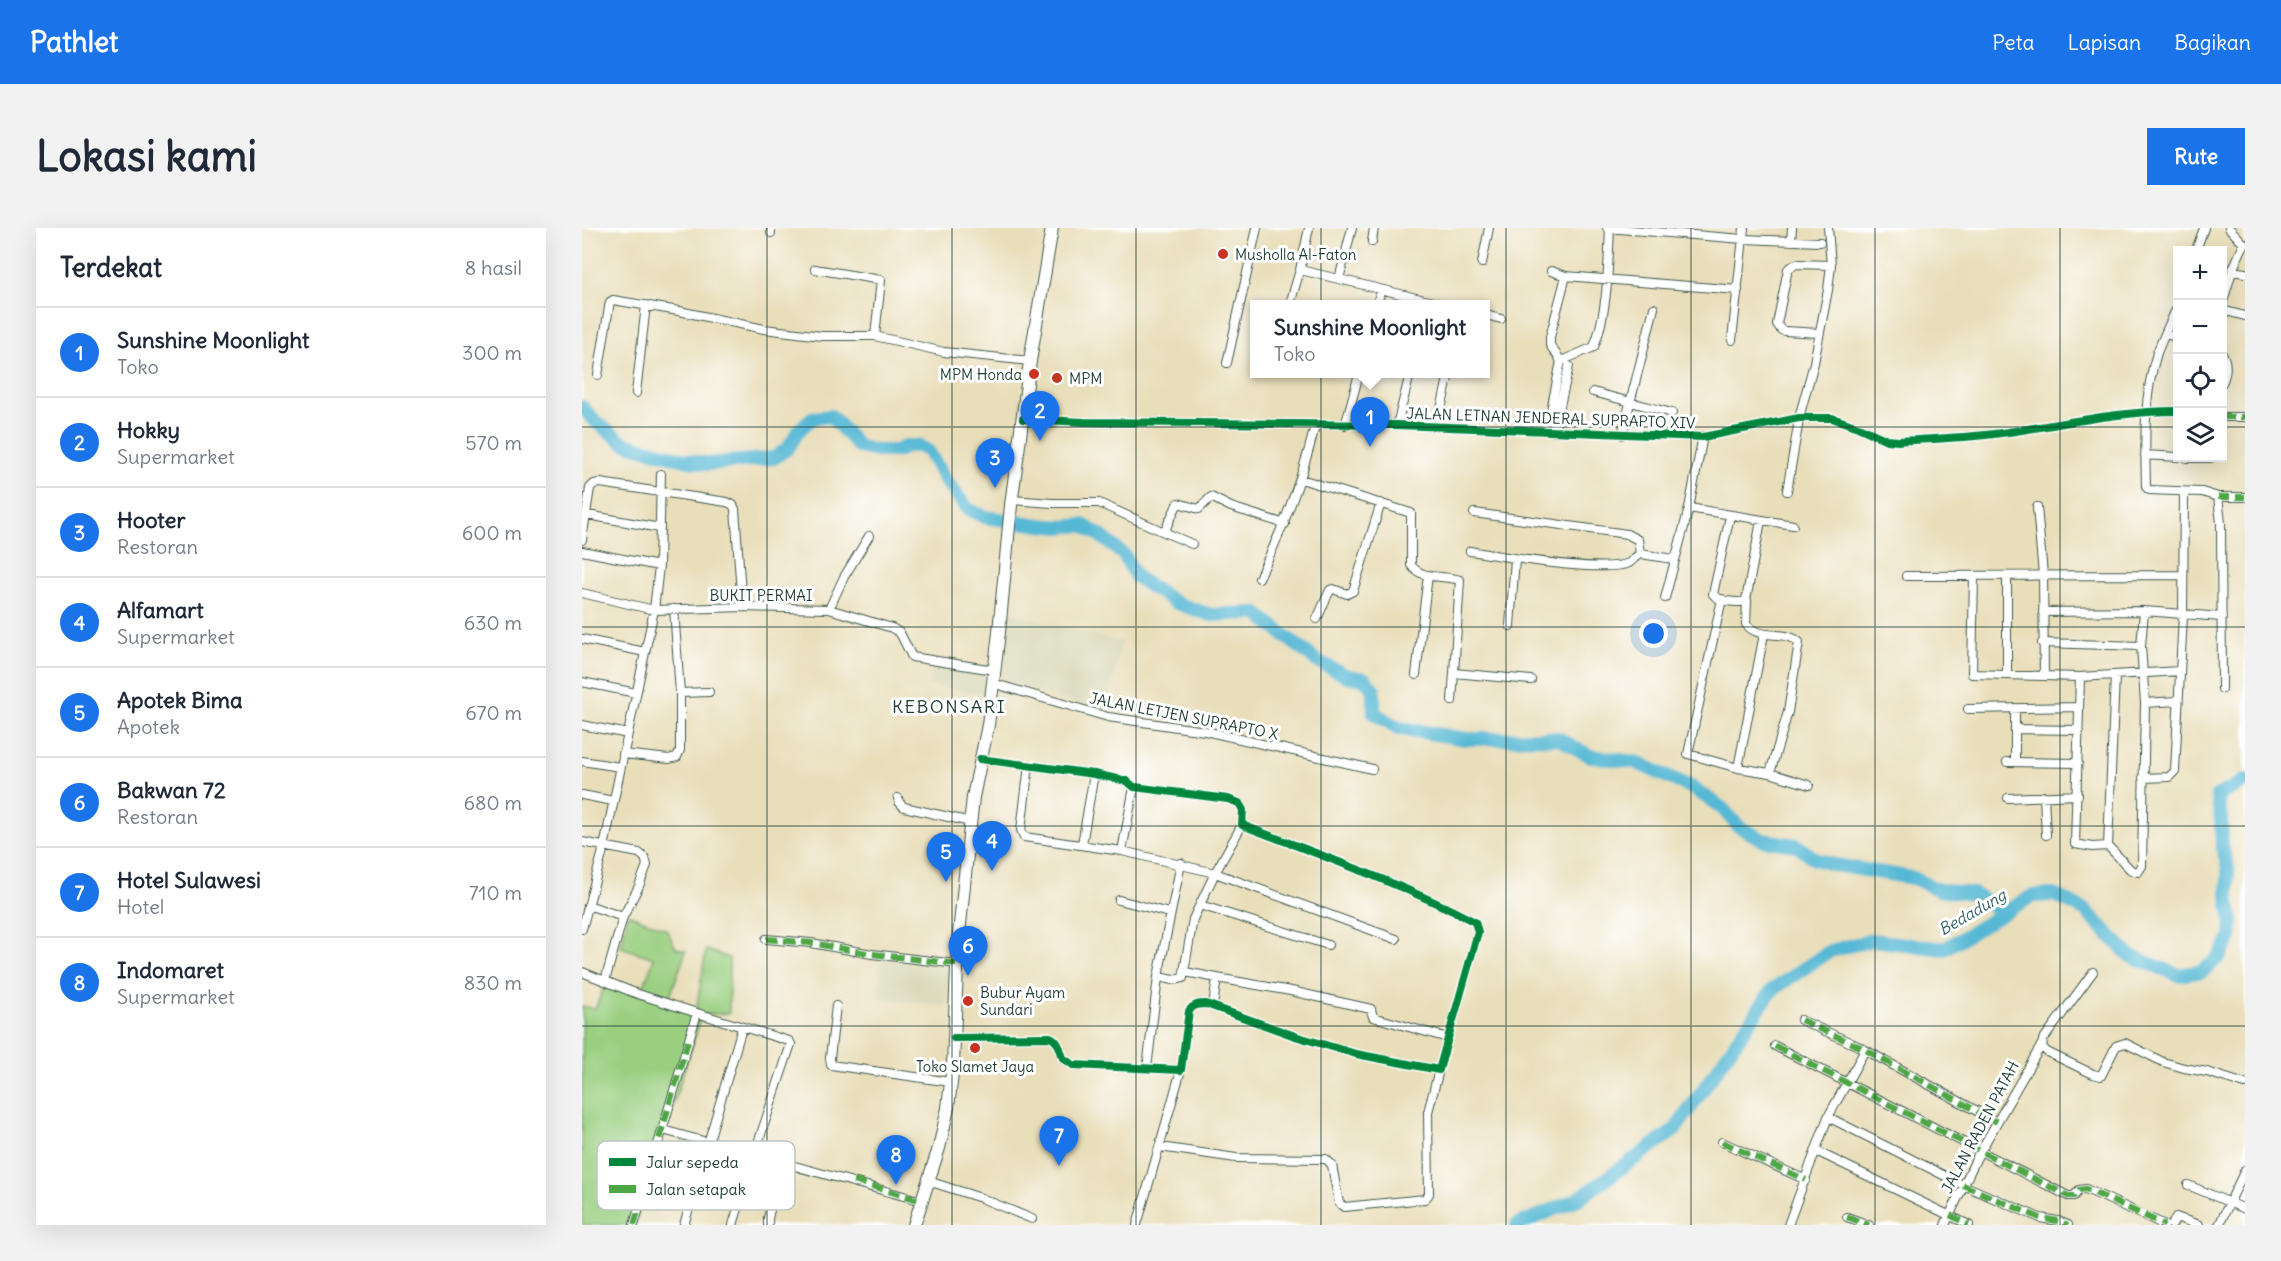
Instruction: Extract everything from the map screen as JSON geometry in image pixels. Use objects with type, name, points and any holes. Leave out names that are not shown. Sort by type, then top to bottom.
[{"type":"main road","points":[[914,1225],[939,1148],[951,1082],[957,964],[971,822],[987,724],[1011,503],[1030,361],[1052,228]]},
{"type":"street","points":[[1227,363],[1257,228]]},
{"type":"street","points":[[1291,300],[1309,228]]},
{"type":"street","points":[[1339,279],[1352,228]]},
{"type":"street","points":[[1372,242],[1374,228]]},
{"type":"street","points":[[1482,263],[1489,228]]},
{"type":"street","points":[[1551,429],[1565,364],[1594,347],[1599,335],[1608,278],[1609,228],[1743,239],[1820,242]]},
{"type":"street","points":[[1732,340],[1744,228]]},
{"type":"street","points":[[1791,241],[1792,228]]},
{"type":"street","points":[[1786,491],[1820,333],[1831,265],[1828,228]]},
{"type":"street","points":[[2197,246],[2204,228]]},
{"type":"street","points":[[2224,300],[2232,271],[2245,244],[2229,228]]},
{"type":"street","points":[[1820,333],[1785,331],[1781,330],[1777,324],[1790,266],[1831,265]]},
{"type":"street","points":[[815,269],[881,280],[875,336]]},
{"type":"street","points":[[1300,270],[1417,300]]},
{"type":"street","points":[[1551,271],[1566,276],[1738,290]]},
{"type":"street","points":[[2232,271],[2245,273]]},
{"type":"street","points":[[1565,364],[1550,345],[1550,337],[1566,276]]},
{"type":"street","points":[[1378,300],[1381,290]]},
{"type":"street","points":[[598,375],[610,302],[620,300],[764,329],[822,336],[875,336],[944,352],[1030,361]]},
{"type":"street","points":[[636,393],[646,305]]},
{"type":"street","points":[[1622,435],[1654,308]]},
{"type":"street","points":[[2227,311],[2245,316]]},
{"type":"street","points":[[1490,316],[1501,319]]},
{"type":"street","points":[[2173,317],[2158,352],[2145,411],[2147,489],[2184,493],[2202,492],[2218,497],[2245,497]]},
{"type":"street","points":[[2166,334],[2173,336]]},
{"type":"street","points":[[1345,426],[1358,378]]},
{"type":"street","points":[[1397,425],[1409,378]]},
{"type":"street","points":[[1437,427],[1448,378]]},
{"type":"street","points":[[1593,392],[1672,413]]},
{"type":"street","name":"JALAN LETNAN JENDERAL SUPRAPTO XIV","points":[[1023,419],[1084,422],[1551,429],[1622,435],[1703,437],[1800,418],[1832,418],[1887,440],[1898,441],[1995,434],[2091,417],[2145,411],[2173,411]]},
{"type":"street","points":[[2227,417],[2245,417]]},
{"type":"street","points":[[1259,579],[1285,524],[1301,479],[1315,426]]},
{"type":"street","points":[[1665,598],[1689,508],[1703,437]]},
{"type":"street","points":[[2145,455],[2173,457]]},
{"type":"street","points":[[582,929],[604,847],[654,610],[661,474]]},
{"type":"street","points":[[1301,479],[1412,513],[1411,565],[1417,572],[1460,580],[1452,701]]},
{"type":"street","points":[[582,540],[584,514],[590,488],[594,484],[711,498],[733,505],[742,607]]},
{"type":"street","points":[[2143,778],[2169,777],[2175,771],[2182,615],[2184,493]]},
{"type":"street","points":[[1164,532],[1178,503],[1199,509],[1211,497],[1231,507],[1285,524]]},
{"type":"street","points":[[2218,497],[2221,523],[2222,689]]},
{"type":"street","points":[[1011,503],[1099,504],[1192,544]]},
{"type":"street","points":[[1317,619],[1330,590],[1347,594],[1353,591],[1381,503]]},
{"type":"street","points":[[2037,507],[2043,574],[2044,676]]},
{"type":"street","points":[[1689,508],[1792,525]]},
{"type":"street","points":[[1474,513],[1627,534],[1638,540],[1640,554]]},
{"type":"street","points":[[584,514],[660,528]]},
{"type":"street","points":[[1730,516],[1713,594],[1714,597],[1722,599],[1747,602]]},
{"type":"street","points":[[1761,521],[1746,600],[1746,624],[1752,630],[1764,634],[1793,637],[1799,642],[1788,712],[1770,773]]},
{"type":"street","points":[[829,609],[844,577],[869,537]]},
{"type":"street","points":[[582,551],[658,566]]},
{"type":"street","points":[[1470,551],[1515,559],[1615,565],[1629,563],[1640,554],[1674,559]]},
{"type":"street","points":[[1510,626],[1515,559]]},
{"type":"street","points":[[1416,675],[1428,575]]},
{"type":"street","points":[[1906,576],[2183,575]]},
{"type":"street","points":[[1974,576],[1971,674],[2080,676],[2180,671]]},
{"type":"street","points":[[2007,577],[2007,675]]},
{"type":"street","name":"BUKIT PERMAI","points":[[582,593],[654,610],[742,607],[829,609],[892,628],[900,633],[912,657],[993,670]]},
{"type":"street","points":[[1722,599],[1687,751],[1693,756],[1738,768],[1770,773],[1809,785]]},
{"type":"street","points":[[623,754],[669,759],[677,757],[680,750],[680,693],[674,609]]},
{"type":"street","points":[[2043,612],[2144,611],[2222,617]]},
{"type":"street","points":[[2080,676],[2076,845],[2108,846],[2131,870],[2138,872],[2140,870],[2145,703],[2140,646],[2144,611]]},
{"type":"street","points":[[1738,768],[1764,634]]},
{"type":"street","points":[[582,639],[645,652]]},
{"type":"street","points":[[2042,643],[2140,646]]},
{"type":"street","points":[[1454,673],[1531,680]]},
{"type":"street","points":[[2108,846],[2115,675]]},
{"type":"street","points":[[582,682],[636,693]]},
{"type":"street","name":"JALAN LETJEN SUPRAPTO X","points":[[992,683],[1108,717],[1205,731],[1372,770]]},
{"type":"street","points":[[680,693],[709,692]]},
{"type":"street","points":[[2145,703],[2177,701]]},
{"type":"street","points":[[1968,709],[2079,707]]},
{"type":"street","points":[[2015,708],[2016,729],[2011,762],[2079,763]]},
{"type":"street","points":[[582,725],[628,734]]},
{"type":"street","points":[[2016,729],[2079,730]]},
{"type":"street","points":[[980,759],[1094,774],[1127,781],[1134,787],[1228,799],[1239,803],[1243,810],[1242,825],[1200,905],[1189,934],[1185,972],[1179,980],[1158,977]]},
{"type":"street","points":[[582,761],[620,767]]},
{"type":"street","points":[[1029,765],[1022,834],[1024,837],[1082,844],[1181,863],[1215,873],[1396,939]]},
{"type":"street","points":[[1082,844],[1094,774]]},
{"type":"street","points":[[1122,851],[1134,787]]},
{"type":"street","points":[[582,795],[613,801]]},
{"type":"street","points":[[2008,798],[2078,795]]},
{"type":"street","points":[[2044,796],[2046,835]]},
{"type":"street","points":[[898,798],[904,807],[971,822]]},
{"type":"street","points":[[1161,1147],[1236,1158],[1326,1158],[1332,1165],[1339,1203],[1344,1208],[1425,1199],[1429,1194],[1428,1112],[1478,932],[1475,922],[1337,861],[1242,825]]},
{"type":"street","points":[[582,842],[639,853],[645,858],[647,865],[639,886],[622,917],[605,981]]},
{"type":"street","points":[[1147,1068],[1158,977],[1169,913],[1181,863]]},
{"type":"street","points":[[1119,900],[1169,913]]},
{"type":"street","points":[[1200,905],[1328,945]]},
{"type":"street","points":[[588,906],[622,917]]},
{"type":"street","points":[[766,939],[811,943],[872,954],[957,964]]},
{"type":"street","points":[[582,972],[634,993],[789,1041],[791,1044],[759,1141]]},
{"type":"street","points":[[1185,972],[1291,991],[1371,1009],[1373,1017],[1448,1038]]},
{"type":"street","name":"JALAN RADEN PATAH","points":[[1945,1225],[1981,1151],[2042,1044],[2093,972]]},
{"type":"street","points":[[1213,1006],[1217,978]]},
{"type":"street","points":[[1137,1225],[1181,1070],[1192,1007],[1198,1004],[1213,1006],[1295,1036],[1356,1054],[1439,1070]]},
{"type":"street","points":[[836,1006],[831,1065],[951,1082]]},
{"type":"street","points":[[660,1141],[697,1013]]},
{"type":"street","points":[[1801,1020],[1865,1050],[1997,1122]]},
{"type":"street","points":[[711,1141],[742,1028]]},
{"type":"street","points":[[954,1038],[1050,1037],[1059,1044],[1063,1058],[1073,1065],[1181,1070]]},
{"type":"street","points":[[2042,1044],[2047,1052],[2098,1076],[2103,1074],[2116,1046],[2121,1043],[2163,1062],[2245,1084]]},
{"type":"street","points":[[1775,1046],[2068,1196],[2074,1196],[2079,1190],[2086,1189],[2165,1225]]},
{"type":"street","points":[[1788,1225],[1828,1117],[1865,1050]]},
{"type":"street","points":[[1828,1117],[1963,1185],[2040,1218],[2068,1225]]},
{"type":"street","points":[[663,1130],[703,1141]]},
{"type":"street","points":[[1722,1142],[1806,1180]]},
{"type":"street","points":[[1816,1151],[1969,1225]]},
{"type":"street","points":[[795,1165],[922,1201]]},
{"type":"street","points":[[2219,1225],[2245,1170]]},
{"type":"street","points":[[928,1181],[1032,1218]]},
{"type":"street","points":[[2188,1185],[2245,1209]]},
{"type":"street","points":[[634,1225],[639,1210]]},
{"type":"street","points":[[684,1225],[689,1210]]},
{"type":"street","points":[[733,1225],[738,1210]]},
{"type":"street","points":[[768,1225],[770,1210]]},
{"type":"street","points":[[1847,1217],[1869,1225]]},
{"type":"street","points":[[2172,1225],[2176,1217],[2199,1225]]},
{"type":"shaded area","points":[[1010,613],[1122,642],[1104,712],[1002,681]]},
{"type":"shaded area","points":[[932,665],[986,674],[983,694],[929,685]]},
{"type":"shaded area","points":[[881,960],[949,966],[947,1006],[877,998]]},
{"type":"green space","points":[[628,914],[666,929],[676,948],[686,951],[667,1005],[696,1011],[706,950],[729,958],[729,1013],[702,1015],[661,1141],[597,1141],[597,1210],[639,1210],[634,1225],[582,1225],[582,1006],[595,1009],[607,980],[642,991],[654,958],[621,947]]},
{"type":"waterway","points":[[582,407],[596,422],[624,443],[708,464],[774,458],[788,448],[799,430],[812,418],[831,416],[859,447],[876,451],[898,451],[906,446],[919,446],[928,451],[946,481],[968,509],[985,517],[1040,525],[1061,527],[1083,525],[1124,555],[1136,577],[1176,603],[1211,615],[1256,613],[1317,661],[1347,676],[1365,679],[1374,690],[1374,713],[1398,728],[1466,739],[1558,738],[1590,756],[1635,762],[1693,788],[1722,808],[1738,826],[1763,840],[1796,845],[1815,859],[1835,865],[1913,878],[1939,890],[1974,894],[2004,913]]},
{"type":"waterway","name":"Bedadung","points":[[1517,1225],[1578,1199],[1675,1130],[1772,990],[1830,951],[1872,940],[1944,949],[2032,896],[2055,895],[2086,911],[2130,956],[2179,975],[2203,971],[2220,956],[2231,937],[2228,868],[2222,846],[2217,796],[2245,781]]},
{"type":"marked path","points":[[2227,417],[2245,417]]},
{"type":"marked path","points":[[2218,497],[2245,497]]},
{"type":"marked path","points":[[766,939],[811,943],[872,954],[957,964]]},
{"type":"marked path","points":[[1801,1020],[1858,1046],[1997,1122]]},
{"type":"marked path","points":[[659,1141],[688,1041]]},
{"type":"marked path","points":[[1775,1046],[2068,1196],[2074,1196],[2079,1190],[2086,1189],[2165,1225]]},
{"type":"marked path","points":[[1722,1142],[1806,1180]]},
{"type":"marked path","points":[[854,1181],[922,1201]]},
{"type":"marked path","points":[[1963,1185],[2040,1218],[2068,1225]]},
{"type":"marked path","points":[[634,1225],[638,1210]]},
{"type":"marked path","points":[[1950,1215],[1969,1225]]},
{"type":"marked path","points":[[1847,1217],[1869,1225]]},
{"type":"cycle path","points":[[1023,419],[1084,422],[1397,425],[1703,437],[1799,418],[1832,418],[1887,440],[1898,441],[1982,435],[2131,413],[2173,411]]},
{"type":"cycle path","points":[[954,1038],[1050,1037],[1057,1043],[1063,1058],[1073,1065],[1181,1070],[1189,1011],[1196,1005],[1206,1004],[1295,1036],[1356,1054],[1439,1070],[1478,932],[1475,922],[1447,908],[1360,870],[1242,825],[1243,810],[1239,803],[1228,799],[1134,787],[1127,781],[1094,774],[980,759]]},
{"type":"place","name":"Musholla Al-Faton","points":[[1223,254]]},
{"type":"place","name":"MPM Honda","points":[[1034,374]]},
{"type":"place","name":"MPM","points":[[1057,378]]},
{"type":"place","name":"Hokky","points":[[1040,441]]},
{"type":"place","name":"Sunshine Moonlight","points":[[1370,447]]},
{"type":"place","name":"Hooter","points":[[995,488]]},
{"type":"place","name":"Alfamart","points":[[992,871]]},
{"type":"place","name":"Apotek Bima","points":[[946,882]]},
{"type":"place","name":"Bakwan 72","points":[[968,976]]},
{"type":"place","name":"Bubur Ayam Sundari","points":[[968,1001]]},
{"type":"place","name":"Toko Slamet Jaya","points":[[975,1048]]},
{"type":"place","name":"Hotel Sulawesi","points":[[1059,1166]]},
{"type":"place","name":"Indomaret","points":[[896,1185]]},
{"type":"district","name":"KEBONSARI","points":[[949,706]]}]
